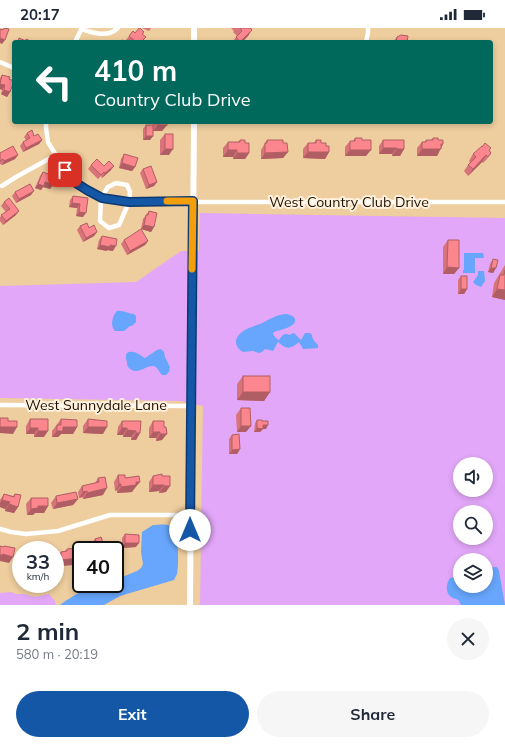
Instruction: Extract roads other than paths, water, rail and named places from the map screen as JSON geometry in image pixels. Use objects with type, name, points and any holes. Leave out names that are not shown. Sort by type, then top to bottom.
[{"type":"street","points":[[76,40],[81,29],[108,34],[114,32],[118,28]]},
{"type":"street","points":[[194,28],[194,40]]},
{"type":"street","points":[[366,40],[368,28]]},
{"type":"street","points":[[0,62],[12,67]]},
{"type":"street","points":[[46,124],[48,142],[65,170],[76,183],[102,198]]},
{"type":"street","points":[[190,605],[194,124]]},
{"type":"street","points":[[1,187],[16,176],[56,155]]},
{"type":"street","points":[[116,183],[127,185],[130,192],[129,202],[119,225],[109,228],[100,221],[102,198],[108,186],[116,183]]},
{"type":"street","name":"West Country Club Drive","points":[[102,198],[129,202],[505,202]]},
{"type":"street","name":"West Sunnydale Lane","points":[[0,404],[191,406]]},
{"type":"street","points":[[0,529],[26,534],[58,531],[110,515],[191,515]]},
{"type":"water","points":[[464,253],[483,253],[484,258],[475,258],[475,273],[463,273]]},
{"type":"water","points":[[478,271],[484,271],[485,281],[481,287],[473,282],[478,275]]},
{"type":"water","points":[[117,311],[134,314],[136,316],[136,322],[124,331],[115,331],[112,326],[112,321]]},
{"type":"water","points":[[287,314],[294,317],[295,322],[291,326],[274,332],[273,334],[276,338],[279,340],[284,334],[289,335],[294,333],[301,340],[305,333],[310,333],[318,345],[318,348],[303,349],[299,342],[288,348],[278,342],[273,351],[265,349],[259,353],[253,351],[243,352],[237,346],[237,338],[245,330],[276,316]]},
{"type":"water","points":[[161,349],[164,352],[170,367],[169,372],[166,375],[162,375],[156,367],[153,366],[136,371],[129,368],[126,356],[128,352],[136,353],[145,358]]},
{"type":"water","points":[[163,524],[172,527],[176,536],[178,557],[177,574],[174,580],[120,596],[104,605],[60,605],[79,593],[124,593],[124,576],[137,571],[143,564],[141,552],[142,532],[153,525]]},
{"type":"water","points":[[497,567],[499,571],[505,605],[461,605],[458,600],[449,595],[447,588],[450,578],[453,578],[453,593],[493,593],[493,568]]}]
